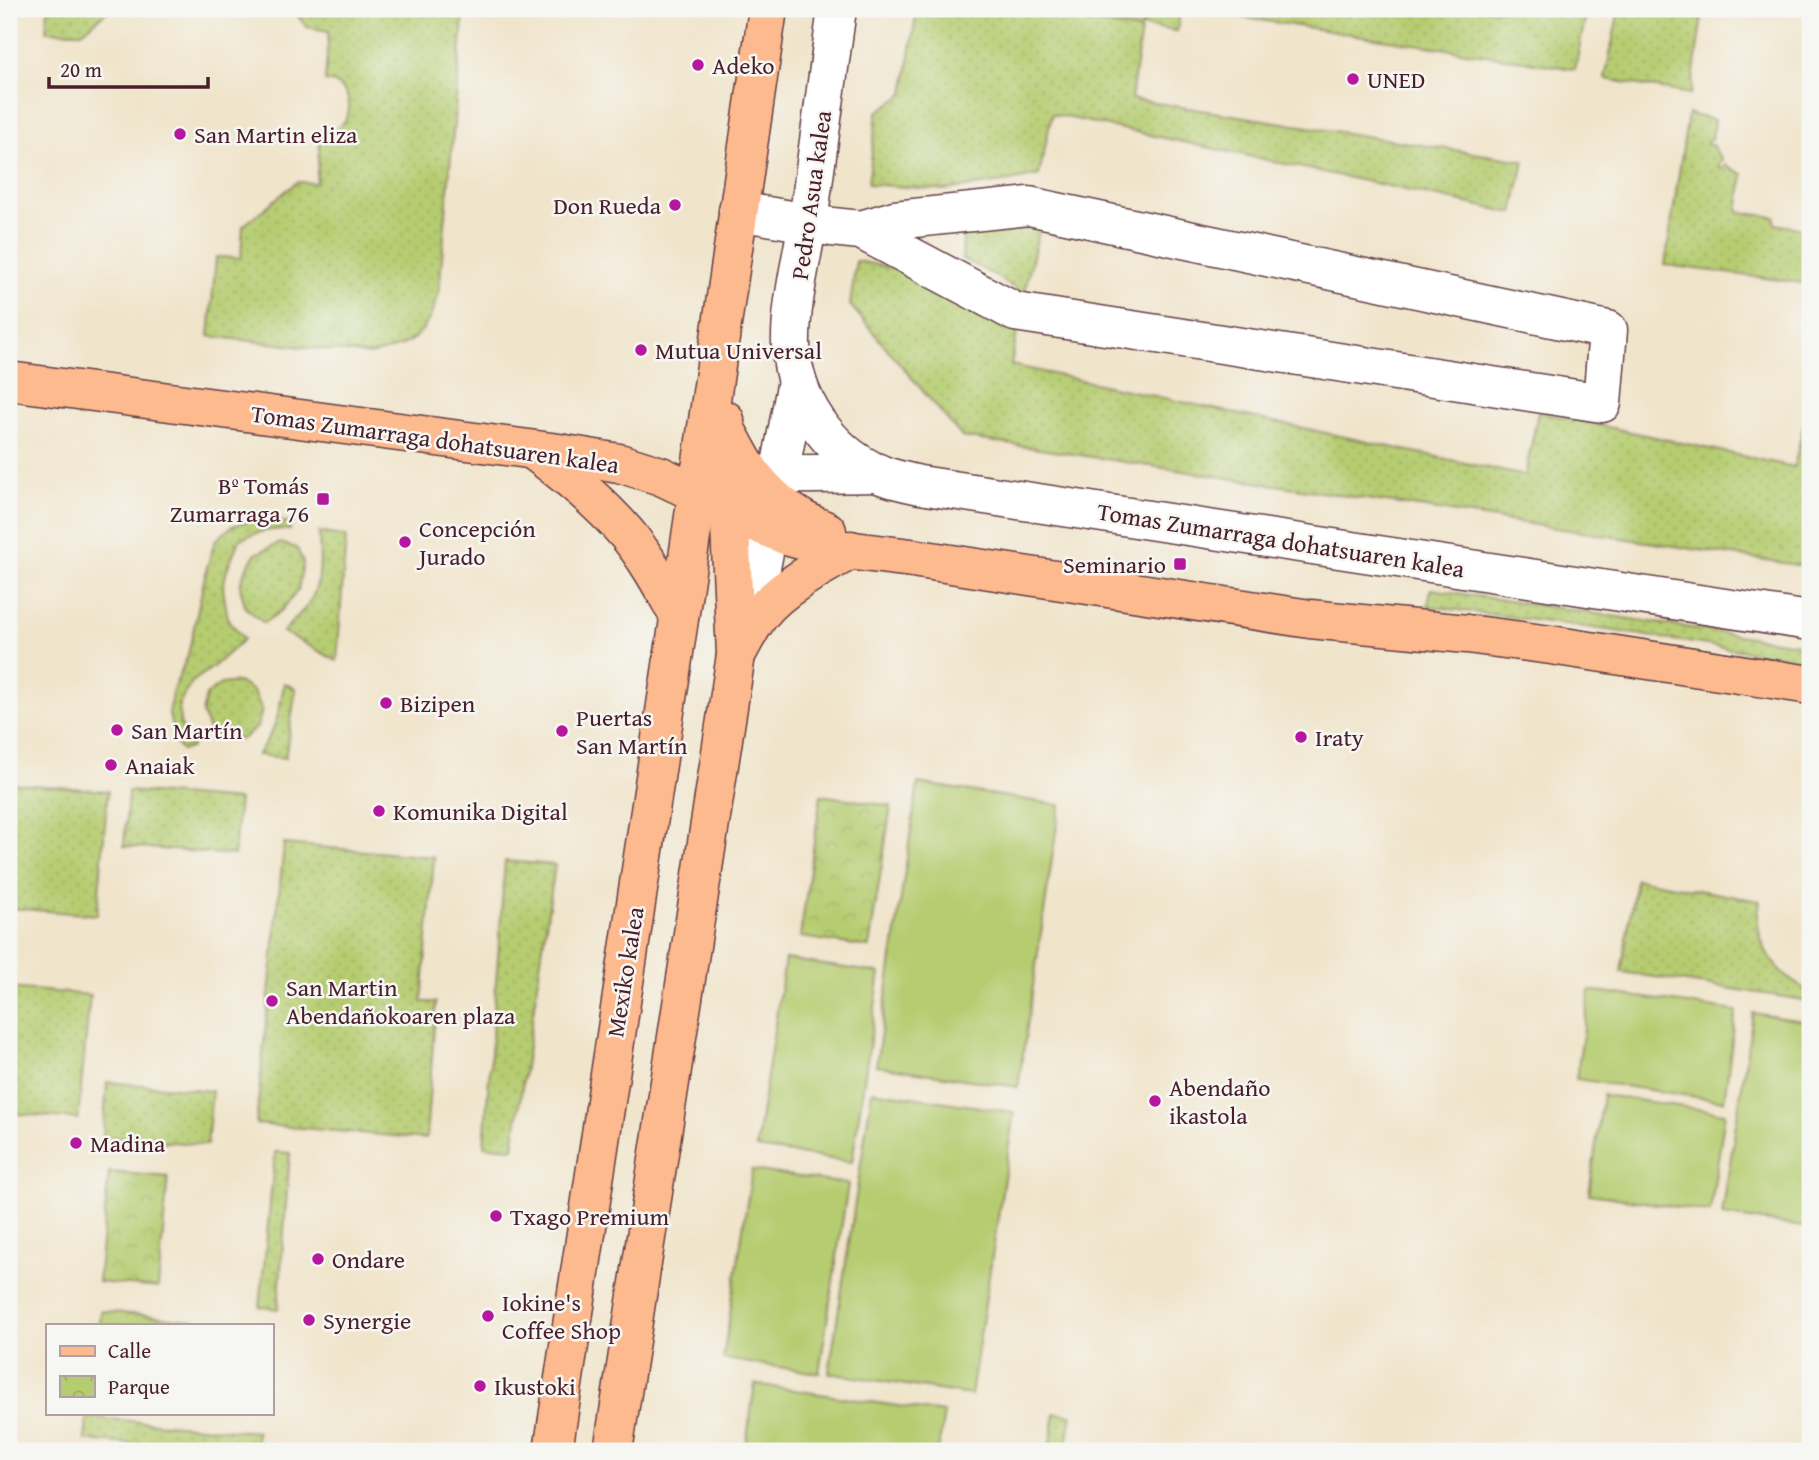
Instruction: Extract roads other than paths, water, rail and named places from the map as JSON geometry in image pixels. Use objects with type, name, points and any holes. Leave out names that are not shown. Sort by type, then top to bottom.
[{"type":"main road","points":[[768,9],[722,320],[725,428],[741,491],[790,537],[830,548],[1310,619],[1503,639],[1810,685]]},
{"type":"main road","points":[[613,1451],[743,643],[741,491],[722,320]]},
{"type":"main road","name":"Tomas Zumarraga dohatsuaren kalea","points":[[9,381],[559,453],[619,463],[661,476],[741,491]]},
{"type":"main road","points":[[534,451],[597,502],[628,535],[657,575],[679,616]]},
{"type":"main road","name":"Mexiko kalea","points":[[553,1451],[679,616],[741,491]]},
{"type":"main road","points":[[743,643],[763,611],[814,570],[869,553]]},
{"type":"lane","name":"Pedro Asua kalea","points":[[797,381],[791,342],[793,312],[837,9]]},
{"type":"lane","points":[[738,211],[861,230],[895,220],[1029,206],[1608,330],[1602,403],[1015,312],[861,230]]},
{"type":"lane","points":[[741,491],[797,381]]},
{"type":"lane","name":"Tomas Zumarraga dohatsuaren kalea","points":[[797,381],[803,399],[820,427],[857,462],[878,473],[920,485],[1810,621]]},
{"type":"lane","points":[[741,491],[878,473]]},
{"type":"place","name":"Adeko","points":[[698,65]]},
{"type":"place","name":"UNED","points":[[1353,79]]},
{"type":"place","name":"San Martin eliza","points":[[180,134]]},
{"type":"place","name":"Don Rueda","points":[[675,205]]},
{"type":"place","name":"Mutua Universal","points":[[641,350]]},
{"type":"place","name":"Bº Tomás Zumarraga 76","points":[[323,499]]},
{"type":"place","name":"Concepción Jurado","points":[[405,542]]},
{"type":"place","name":"Seminario","points":[[1180,564]]},
{"type":"place","name":"Bizipen","points":[[386,703]]},
{"type":"place","name":"San Martín","points":[[117,730]]},
{"type":"place","name":"Puertas San Martín","points":[[562,731]]},
{"type":"place","name":"Iraty","points":[[1301,737]]},
{"type":"place","name":"Anaiak","points":[[111,765]]},
{"type":"place","name":"Komunika Digital","points":[[379,811]]},
{"type":"place","name":"San Martin Abendañokoaren plaza","points":[[272,1001]]},
{"type":"place","name":"Abendaño ikastola","points":[[1155,1101]]},
{"type":"place","name":"Madina","points":[[76,1143]]},
{"type":"place","name":"Txago Premium","points":[[496,1216]]},
{"type":"place","name":"Ondare","points":[[318,1259]]},
{"type":"place","name":"Iokine's Coffee Shop","points":[[488,1316]]},
{"type":"place","name":"Synergie","points":[[309,1320]]},
{"type":"place","name":"Ikustoki","points":[[480,1386]]}]
